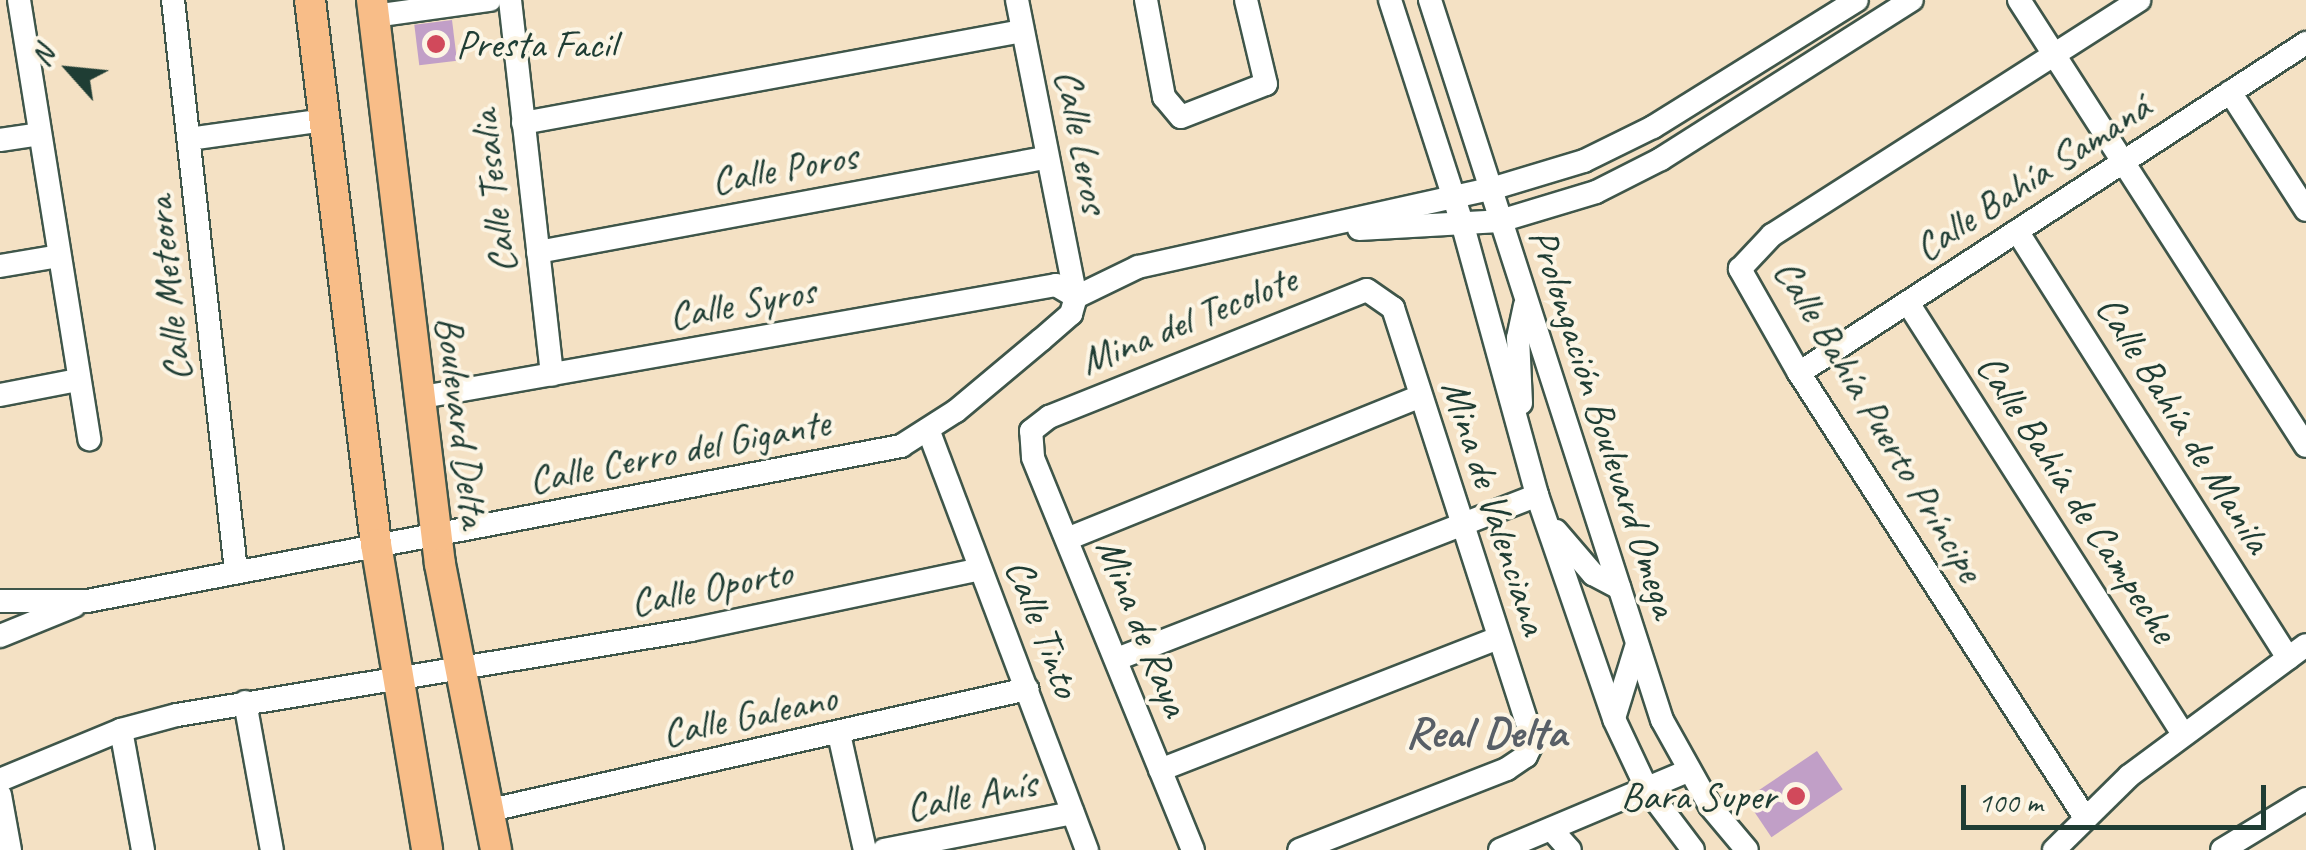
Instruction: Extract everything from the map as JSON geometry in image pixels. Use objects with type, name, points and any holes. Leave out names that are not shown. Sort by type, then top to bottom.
[{"type":"main road","points":[[310,0],[376,544],[428,850]]},
{"type":"main road","name":"Boulevard Delta","points":[[372,8],[417,398],[456,672],[496,850]]},
{"type":"street","name":"Calle Meteora","points":[[173,0],[236,570]]},
{"type":"street","points":[[372,8],[490,0]]},
{"type":"street","name":"Calle Tesalia","points":[[510,0],[552,375]]},
{"type":"street","name":"Calle Leros","points":[[1017,0],[1044,158],[1076,297]]},
{"type":"street","points":[[1146,0],[1167,105],[1181,117],[1266,84],[1246,0]]},
{"type":"street","name":"Prolongación Boulevard Omega","points":[[1390,0],[1463,226],[1540,506],[1614,719],[1647,789],[1693,850]]},
{"type":"street","name":"Prolongación Boulevard Omega","points":[[1430,0],[1636,647],[1688,771],[1747,850]]},
{"type":"street","name":"Calle Cerro del Gigante","points":[[0,601],[86,601],[902,446],[929,432],[1071,314],[1076,297],[1171,257],[1491,190],[1615,148],[1858,0]]},
{"type":"street","name":"Calle Cerro del Gigante","points":[[1309,230],[1463,226],[1500,221],[1627,178],[1912,0]]},
{"type":"street","points":[[2019,0],[2306,446]]},
{"type":"street","name":"Calle Bahía Puerto Príncipe","points":[[2084,816],[1798,374],[1743,280],[1746,257],[2139,0]]},
{"type":"street","points":[[13,3],[40,134],[90,439]]},
{"type":"street","points":[[523,123],[1022,31]]},
{"type":"street","name":"Calle Bahía Samaná","points":[[1798,374],[2306,44]]},
{"type":"street","points":[[2230,92],[2306,210]]},
{"type":"street","points":[[189,138],[324,120]]},
{"type":"street","points":[[0,140],[40,134]]},
{"type":"street","name":"Calle Poros","points":[[538,252],[1044,158]]},
{"type":"street","name":"Calle Bahía de Manila","points":[[2016,230],[2297,651]]},
{"type":"street","points":[[0,266],[59,256]]},
{"type":"street","name":"Calle Syros","points":[[417,398],[1056,285],[1076,297]]},
{"type":"street","name":"Mina de Valenciana","points":[[1298,850],[1507,769],[1531,750],[1531,729],[1496,640],[1393,308],[1378,292]]},
{"type":"street","name":"Mina del Tecolote","points":[[1032,431],[1049,417],[1352,293],[1378,292]]},
{"type":"street","points":[[1520,437],[1518,338],[1526,302]]},
{"type":"street","name":"Calle Bahía de Campeche","points":[[1908,302],[2183,734]]},
{"type":"street","points":[[0,395],[78,380]]},
{"type":"street","points":[[1067,539],[1418,397]]},
{"type":"street","name":"Mina de Raya","points":[[1032,431],[1030,448],[1193,850]]},
{"type":"street","name":"Calle Tinto","points":[[929,432],[1088,850]]},
{"type":"street","points":[[1116,659],[1458,520],[1540,506],[1594,574],[1619,588]]},
{"type":"street","name":"Calle Oporto","points":[[0,780],[121,730],[246,702],[456,672],[980,569]]},
{"type":"street","points":[[0,636],[86,601]]},
{"type":"street","points":[[1160,770],[1496,640]]},
{"type":"street","points":[[1614,719],[1636,647]]},
{"type":"street","points":[[2054,850],[2084,816],[2183,734],[2297,651]]},
{"type":"street","name":"Calle Galeano","points":[[486,811],[1027,689]]},
{"type":"street","points":[[246,702],[272,850]]},
{"type":"street","points":[[121,730],[143,850]]},
{"type":"street","points":[[838,734],[865,850]]},
{"type":"street","points":[[1500,850],[1688,771]]},
{"type":"street","points":[[0,795],[10,850]]},
{"type":"street","points":[[2222,850],[2306,800]]},
{"type":"street","name":"Calle Anís","points":[[884,850],[1072,813]]},
{"type":"street","points":[[1551,829],[1570,850]]},
{"type":"building","name":"Presta Facil","points":[[452,20],[457,61],[419,65],[414,25]]},
{"type":"building","name":"Bara Super","points":[[1817,751],[1843,789],[1771,837],[1746,799]]},
{"type":"place","name":"Presta Facil","points":[[436,44]]},
{"type":"place","name":"Bara Super","points":[[1796,796]]},
{"type":"district","name":"Real Delta","points":[[1486,733]]}]
